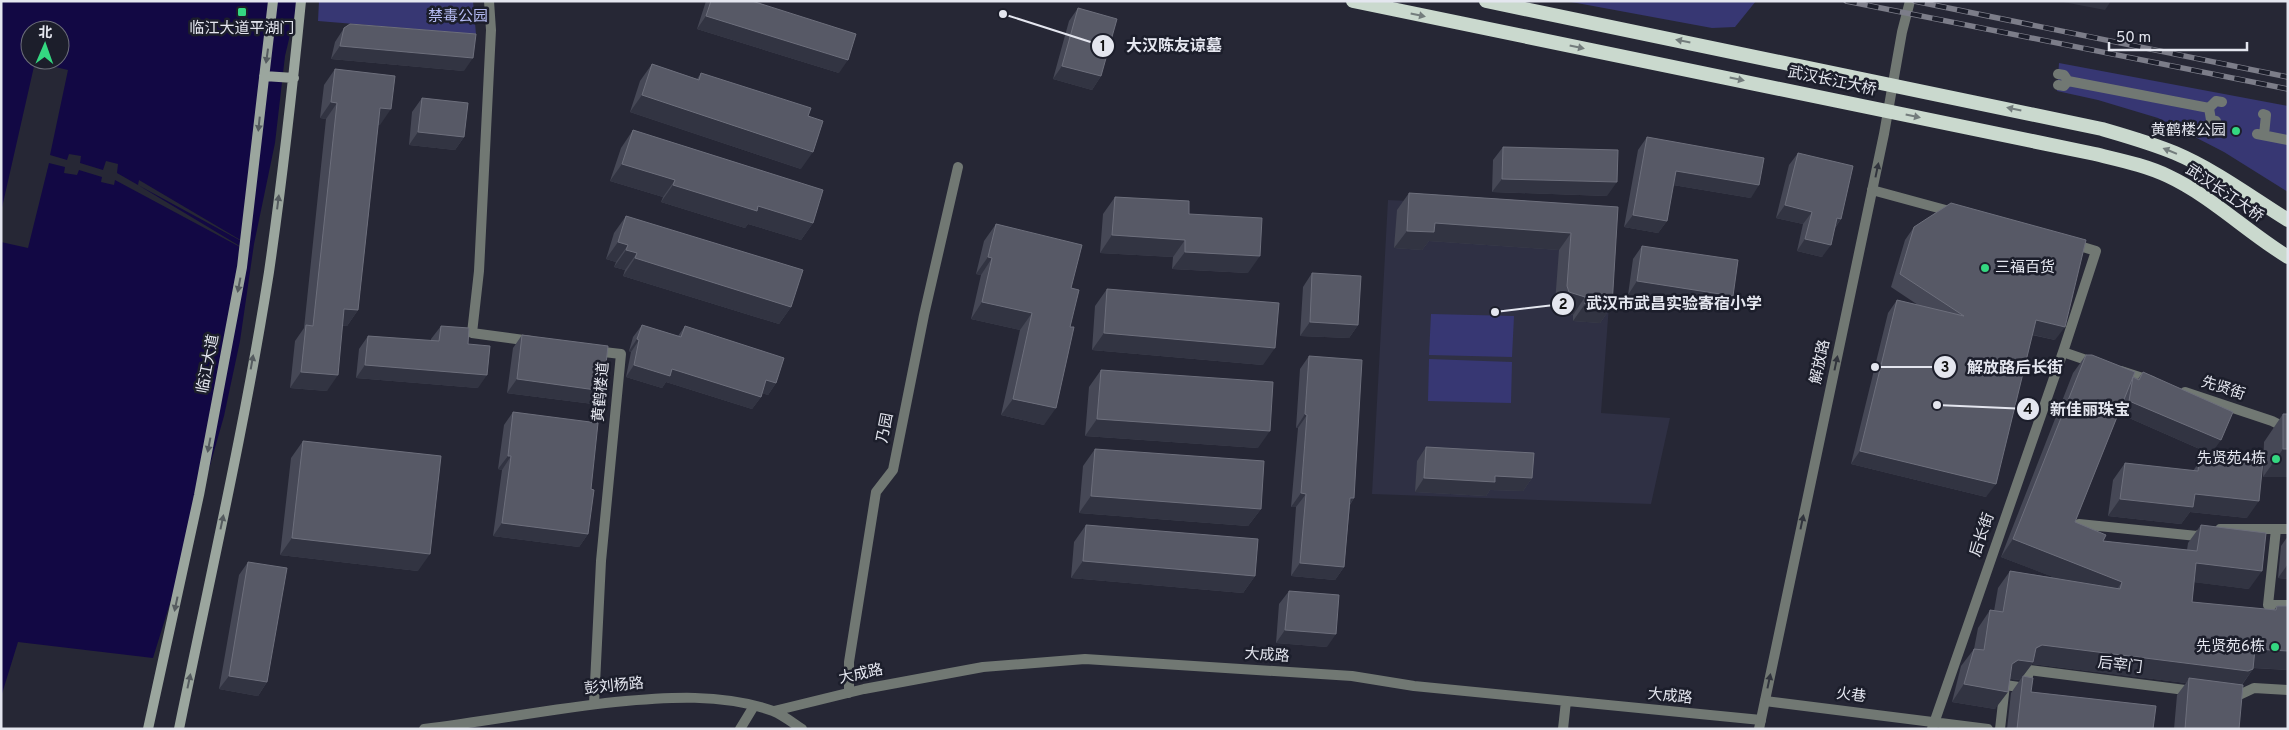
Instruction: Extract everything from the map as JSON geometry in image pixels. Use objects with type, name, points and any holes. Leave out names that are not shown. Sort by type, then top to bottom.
[{"type":"highway","name":"武汉长江大桥","points":[[1353,1],[2094,154],[2167,176],[2199,193],[2244,228],[2284,255]]},
{"type":"highway","name":"武汉长江大桥","points":[[1486,1],[2102,129],[2143,140],[2177,154],[2214,174],[2288,220]]},
{"type":"main road","name":"临江大道","points":[[148,729],[199,495],[242,267],[273,1]]},
{"type":"main road","points":[[179,729],[226,501],[268,273],[294,78],[301,1]]},
{"type":"main road","points":[[264,76],[294,78]]},
{"type":"street","points":[[489,1],[491,30],[479,271],[472,333],[542,343]]},
{"type":"street","name":"解放路","points":[[1760,724],[1910,1]]},
{"type":"street","points":[[2058,80],[2064,86],[2068,81],[2209,108]]},
{"type":"street","points":[[2209,108],[2216,101],[2222,102]]},
{"type":"street","points":[[2209,108],[2211,120],[2216,121]]},
{"type":"street","points":[[2263,114],[2266,115],[2260,134],[2288,140]]},
{"type":"street","name":"乃园","points":[[849,692],[849,662],[876,492],[893,470],[924,315],[958,167]]},
{"type":"street","points":[[1872,190],[1961,214]]},
{"type":"street","name":"后长街","points":[[1933,725],[2063,352],[2096,250],[2067,243]]},
{"type":"street","name":"黄鹤楼道","points":[[581,349],[621,354],[601,561],[594,704]]},
{"type":"street","points":[[2063,352],[2158,383]]},
{"type":"street","name":"先贤街","points":[[2177,389],[2272,420],[2288,429]]},
{"type":"street","points":[[2079,524],[2197,536],[2209,529],[2288,529]]},
{"type":"street","points":[[2276,529],[2268,605],[2288,605]]},
{"type":"street","name":"大成路","points":[[774,711],[849,692],[983,667],[1085,659],[1352,676],[1414,686],[1566,701],[1760,724]]},
{"type":"street","name":"后宰门","points":[[2000,729],[2005,686],[2026,688],[2029,670],[2237,696],[2254,688],[2288,690]]},
{"type":"street","name":"彭刘杨路","points":[[424,729],[594,704],[689,697],[734,701],[774,711],[802,729]]},
{"type":"street","points":[[1563,729],[1566,701]]},
{"type":"street","name":"火巷","points":[[1765,701],[1933,725]]},
{"type":"street","points":[[740,729],[754,706]]},
{"type":"street","points":[[1933,725],[1988,729]]},
{"type":"shaded area","points":[[1,1],[298,1],[285,56],[275,143],[254,244],[240,341],[224,416],[153,658],[18,642],[1,697]]},
{"type":"shaded area","points":[[1388,200],[1616,211],[1601,413],[1670,418],[1651,504],[1372,494]]},
{"type":"green space","name":"禁毒公园","points":[[319,1],[473,1],[476,34],[318,21]]},
{"type":"green space","points":[[1566,1],[1756,1],[1735,27],[1712,28]]},
{"type":"green space","name":"黄鹤楼公园","points":[[2059,63],[2288,106],[2288,192],[2224,152],[2158,118],[2098,100],[2057,91]]},
{"type":"green space","points":[[1431,314],[1514,316],[1512,357],[1429,355]]},
{"type":"green space","points":[[1429,359],[1512,362],[1511,403],[1428,401]]},
{"type":"pier","points":[[33,70],[68,70],[50,155],[67,160],[69,154],[81,156],[80,163],[103,170],[106,161],[118,164],[117,173],[253,254],[115,180],[114,185],[101,182],[102,177],[79,170],[77,175],[64,173],[65,167],[49,163],[28,248],[1,242],[1,212]]},
{"type":"pier","points":[[139,180],[254,248],[138,185]]},
{"type":"building","points":[[711,1],[752,1],[856,34],[848,60],[706,16]]},
{"type":"building","points":[[1078,8],[1117,19],[1101,76],[1062,66]]},
{"type":"building","points":[[350,24],[476,34],[473,58],[340,46],[344,28]]},
{"type":"building","points":[[652,64],[699,80],[701,73],[811,108],[808,116],[823,121],[813,152],[642,95]]},
{"type":"building","points":[[335,69],[395,76],[391,109],[380,108],[358,310],[344,309],[338,375],[301,372],[306,325],[313,326],[337,103],[331,102]]},
{"type":"building","points":[[422,98],[468,103],[464,137],[418,132]]},
{"type":"building","points":[[633,130],[823,190],[813,223],[758,206],[757,211],[673,185],[675,180],[622,164]]},
{"type":"building","points":[[1647,137],[1764,158],[1759,185],[1676,171],[1667,221],[1633,215]]},
{"type":"building","points":[[1503,147],[1618,150],[1617,182],[1502,179]]},
{"type":"building","points":[[1798,153],[1853,166],[1841,219],[1837,218],[1831,245],[1805,239],[1812,212],[1785,205]]},
{"type":"building","points":[[1409,193],[1618,207],[1612,306],[1585,304],[1585,297],[1569,292],[1567,286],[1571,233],[1435,223],[1434,232],[1407,231]]},
{"type":"building","points":[[1115,197],[1189,201],[1189,214],[1262,218],[1260,256],[1185,252],[1185,240],[1112,235]]},
{"type":"building","points":[[1951,203],[2086,240],[2065,327],[2036,320],[1996,484],[1860,451],[1897,300],[1964,316],[1900,274],[1914,227]]},
{"type":"building","points":[[626,216],[803,270],[791,307],[635,258],[637,253],[626,250],[628,245],[618,242]]},
{"type":"building","points":[[996,224],[1082,245],[1071,288],[1079,290],[1070,327],[1074,327],[1056,408],[1013,399],[1032,313],[982,302],[992,258],[988,257]]},
{"type":"building","points":[[1642,246],[1738,260],[1733,296],[1637,281]]},
{"type":"building","points":[[1312,273],[1361,276],[1358,325],[1310,322]]},
{"type":"building","points":[[1107,289],[1279,303],[1275,348],[1104,333]]},
{"type":"building","points":[[642,325],[681,337],[685,326],[784,358],[776,383],[766,380],[761,397],[672,369],[670,376],[634,365],[639,340],[637,339]]},
{"type":"building","points":[[441,326],[469,328],[468,344],[490,346],[487,375],[365,365],[368,336],[439,341]]},
{"type":"building","points":[[522,335],[608,346],[603,391],[517,379]]},
{"type":"building","points":[[2086,355],[2092,355],[2135,372],[2075,522],[2106,535],[2103,541],[2197,551],[2201,525],[2266,533],[2262,571],[2196,563],[2192,602],[2276,610],[2277,606],[2288,606],[2288,651],[2255,649],[2253,669],[2248,671],[2042,645],[2036,648],[2033,662],[2018,660],[2012,664],[2008,692],[1964,684],[1974,649],[1984,650],[1990,610],[2003,612],[2010,571],[2120,589],[2122,582],[2013,539]]},
{"type":"building","points":[[1309,356],[1362,360],[1354,498],[1350,498],[1344,567],[1300,563],[1306,494],[1301,493]]},
{"type":"building","points":[[1101,370],[1273,382],[1270,431],[1097,419]]},
{"type":"building","points":[[2143,372],[2233,412],[2221,440],[2129,401],[2133,377],[2139,380]]},
{"type":"building","points":[[513,412],[598,423],[591,489],[594,490],[588,534],[502,523],[511,456],[508,456]]},
{"type":"building","points":[[2283,414],[2288,414],[2288,449],[2283,449]]},
{"type":"building","points":[[303,441],[441,456],[430,554],[292,538]]},
{"type":"building","points":[[1426,447],[1534,453],[1532,478],[1495,476],[1495,482],[1424,478]]},
{"type":"building","points":[[1095,449],[1264,461],[1261,509],[1091,496]]},
{"type":"building","points":[[2213,455],[2263,461],[2259,501],[2195,494],[2193,507],[2120,499],[2125,463],[2198,471],[2199,462],[2212,464]]},
{"type":"building","points":[[1086,525],[1258,539],[1255,576],[1083,561]]},
{"type":"building","points":[[248,562],[287,568],[267,682],[229,676]]},
{"type":"building","points":[[1289,591],[1339,595],[1336,634],[1285,630]]},
{"type":"building","points":[[2023,676],[2033,678],[2031,692],[2156,706],[2153,729],[2017,729]]},
{"type":"building","points":[[2189,678],[2243,685],[2239,729],[2185,729]]},
{"type":"railway","points":[[1846,1],[2288,89]]},
{"type":"railway","points":[[1914,1],[2288,77]]},
{"type":"place","name":"临江大道平湖门","points":[[242,12]]},
{"type":"place","name":"大汉陈友谅墓","points":[[1003,14]]},
{"type":"place","name":"黄鹤楼公园","points":[[2236,131]]},
{"type":"place","name":"三福百货","points":[[1985,268]]},
{"type":"place","name":"武汉市武昌实验寄宿小学","points":[[1495,312]]},
{"type":"place","name":"解放路后长街","points":[[1875,367]]},
{"type":"place","name":"新佳丽珠宝","points":[[1937,405]]},
{"type":"place","name":"先贤苑4栋","points":[[2276,459]]},
{"type":"place","name":"先贤苑6栋","points":[[2275,647]]}]
